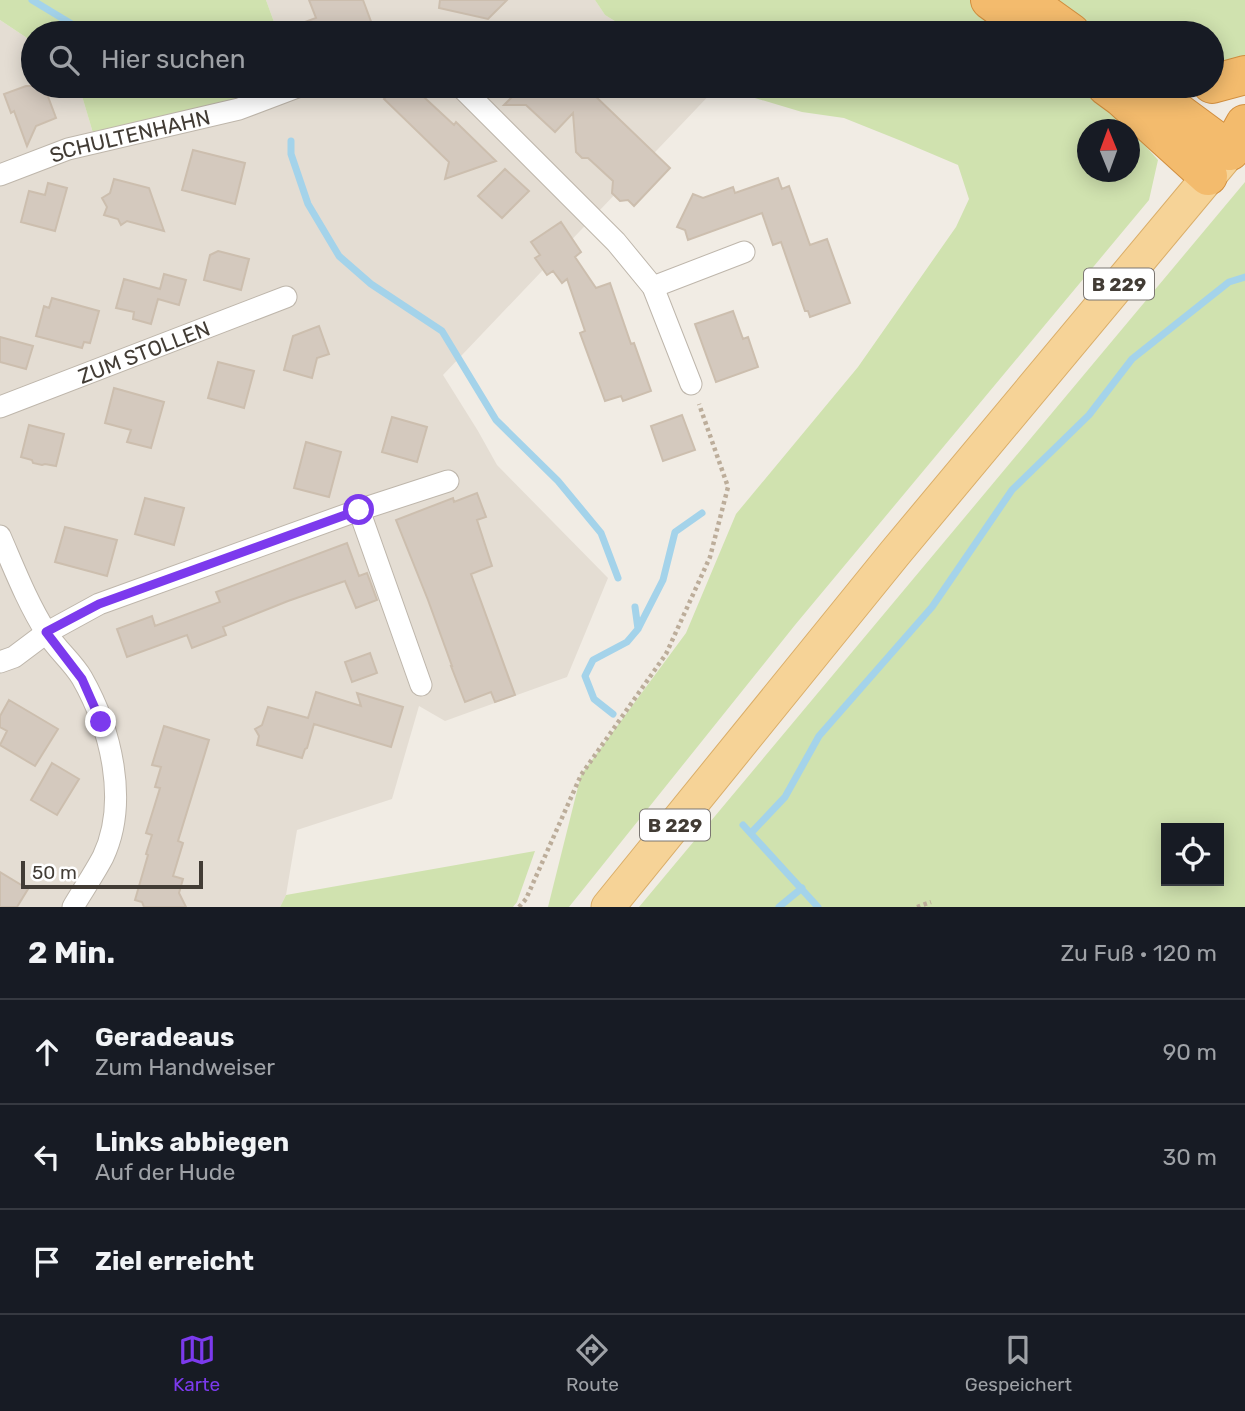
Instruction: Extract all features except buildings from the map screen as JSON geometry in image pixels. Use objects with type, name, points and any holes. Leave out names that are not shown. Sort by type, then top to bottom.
[{"type":"highway","points":[[990,0],[1019,21]]},
{"type":"highway","points":[[1025,0],[1054,21]]},
{"type":"highway","points":[[1224,81],[1245,75]]},
{"type":"highway","points":[[1123,98],[1232,148]]},
{"type":"highway","points":[[1159,98],[1232,148]]},
{"type":"main road","name":"B 229","points":[[608,907],[895,553],[1232,148]]},
{"type":"street","name":"SCHULTENHAHN","points":[[0,175],[68,149],[239,108],[267,98]]},
{"type":"street","points":[[472,98],[617,242],[653,287],[691,384]]},
{"type":"street","points":[[653,287],[744,252]]},
{"type":"street","name":"ZUM STOLLEN","points":[[0,407],[286,297]]},
{"type":"street","points":[[0,662],[14,657],[46,632],[99,604],[447,481]]},
{"type":"street","points":[[359,510],[421,685]]},
{"type":"street","points":[[0,536],[26,596],[46,632],[76,669],[90,695],[106,737],[116,778],[115,813],[110,835],[103,856],[73,907]]},
{"type":"path","points":[[519,907],[526,899],[581,775],[666,654],[710,557],[728,487],[691,384]]},
{"type":"path","points":[[917,907],[931,902]]},
{"type":"shaded area","points":[[266,0],[595,0],[605,15],[615,21],[274,21]]},
{"type":"shaded area","points":[[0,20],[21,34],[21,98],[83,98],[93,133],[243,98],[707,98],[443,375],[497,465],[608,578],[567,677],[445,721],[419,706],[392,799],[297,830],[286,895],[280,907],[0,907]]},
{"type":"green space","points":[[0,0],[266,0],[274,21],[21,21],[21,34],[0,20]]},
{"type":"green space","points":[[595,0],[977,0],[1007,21],[615,21],[605,15]]},
{"type":"green space","points":[[1050,0],[1245,0],[1245,59],[1224,69],[1224,21],[1082,21]]},
{"type":"green space","points":[[83,98],[240,98],[229,102],[93,133]]},
{"type":"green space","points":[[755,98],[1103,98],[1121,119],[1077,119],[1077,182],[1140,182],[1140,140],[1158,160],[1149,200],[795,625],[569,907],[548,907],[581,775],[686,633],[736,514],[858,367],[956,227],[969,199],[958,165],[844,118],[802,112]]},
{"type":"green space","points":[[1245,182],[1245,907],[639,907]]},
{"type":"green space","points":[[535,851],[513,907],[280,907],[286,895]]},
{"type":"waterway","points":[[32,0],[67,21]]},
{"type":"waterway","points":[[291,141],[291,154],[308,204],[339,256],[371,284],[442,331],[496,420],[558,481],[601,533],[618,578]]},
{"type":"waterway","points":[[751,833],[785,797],[819,736],[932,607],[1012,490],[1089,415],[1132,359],[1229,282],[1245,277]]},
{"type":"waterway","points":[[635,607],[638,629],[663,580],[675,532],[702,513]]},
{"type":"waterway","points":[[613,714],[594,699],[585,676],[593,660],[627,642],[638,629]]},
{"type":"waterway","points":[[743,825],[818,907]]},
{"type":"waterway","points":[[779,907],[802,888]]},
{"type":"route","points":[[101,722],[76,669],[46,632],[99,604],[359,510]]}]
